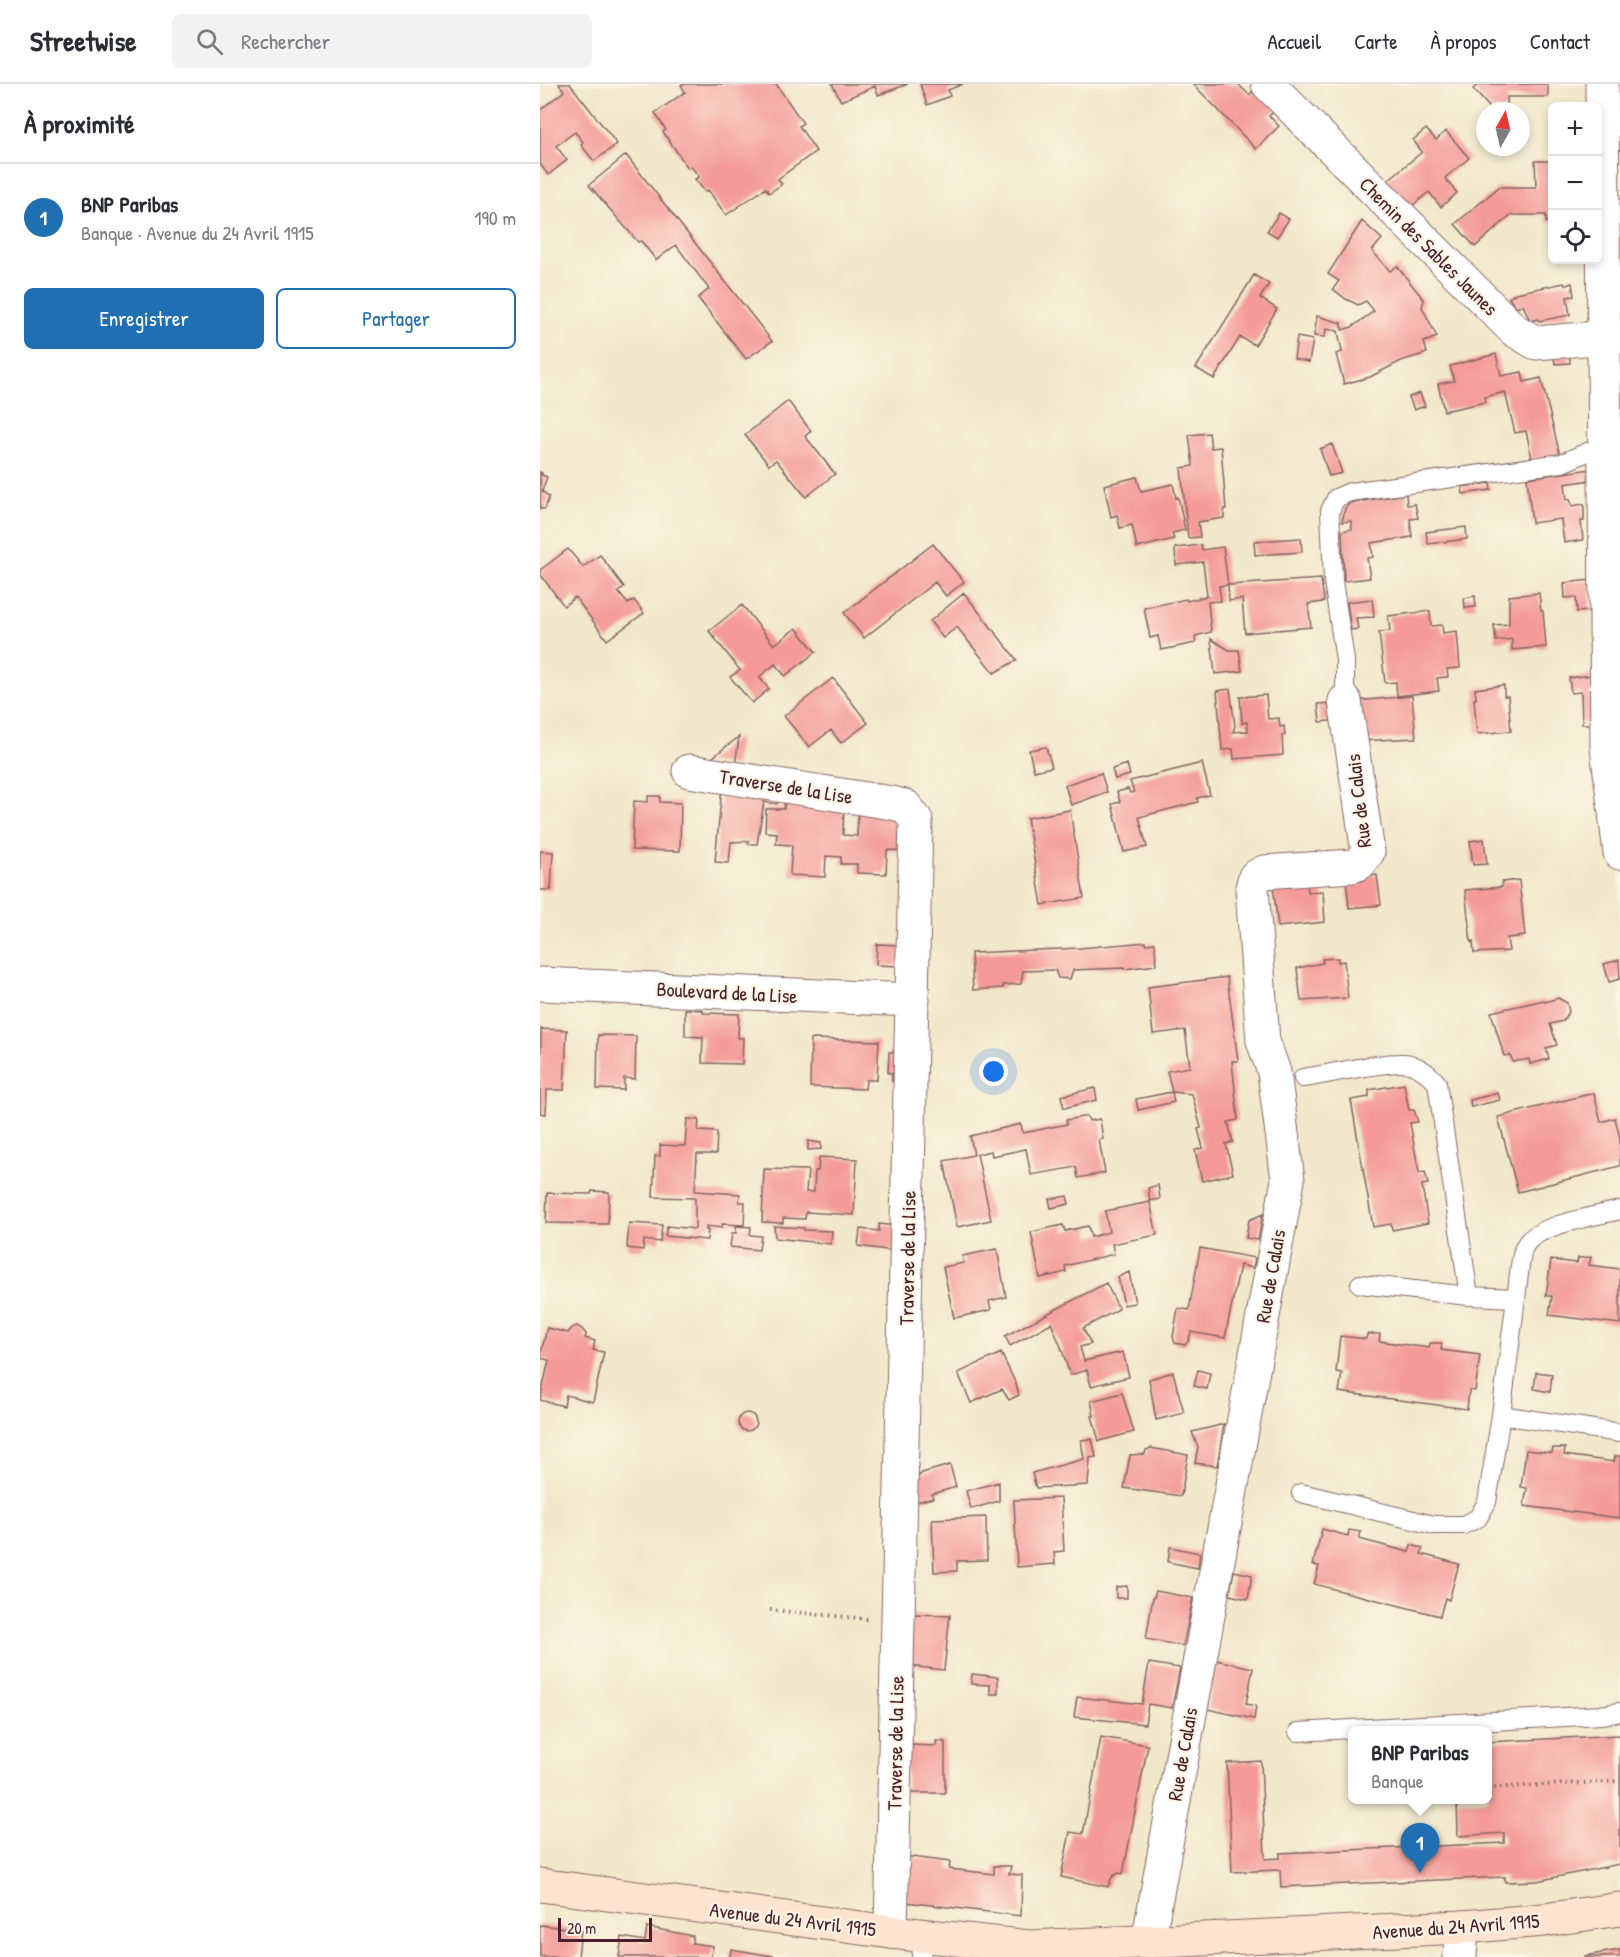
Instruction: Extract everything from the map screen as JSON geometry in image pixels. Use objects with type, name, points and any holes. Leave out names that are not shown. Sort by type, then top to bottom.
[{"type":"main road","name":"Avenue du 24 Avril 1915","points":[[540,1886],[891,1932],[923,1946],[1030,1947],[1148,1942],[1461,1942],[1544,1920],[1620,1909]]},
{"type":"street","name":"Chemin des Sables Jaunes","points":[[1268,84],[1514,330],[1536,343],[1613,337]]},
{"type":"street","points":[[1602,84],[1613,337],[1604,445],[1614,747],[1620,853]]},
{"type":"street","name":"Rue de Calais","points":[[1148,1942],[1288,1180],[1274,1072],[1263,1041],[1252,888],[1255,877],[1264,872],[1353,866],[1360,863],[1368,852],[1345,701]]},
{"type":"street","name":"Traverse de la Lise","points":[[689,771],[906,806],[916,820],[891,1932]]},
{"type":"street","name":"Boulevard de la Lise","points":[[540,984],[913,1000]]},
{"type":"lane","points":[[1345,701],[1345,660],[1333,581],[1330,512],[1336,498],[1350,492],[1562,463],[1604,445]]},
{"type":"lane","points":[[1303,1078],[1388,1064],[1408,1063],[1425,1070],[1437,1083],[1469,1296]]},
{"type":"lane","points":[[1301,1493],[1434,1526],[1463,1525],[1478,1518],[1487,1502],[1524,1245],[1547,1228],[1620,1210]]},
{"type":"lane","points":[[1360,1284],[1469,1296],[1516,1298]]},
{"type":"lane","points":[[1501,1415],[1620,1433]]},
{"type":"lane","points":[[1405,1726],[1620,1712]]},
{"type":"lane","points":[[1298,1732],[1348,1729]]},
{"type":"path","points":[[770,1610],[898,1622]]},
{"type":"path","points":[[1492,1788],[1620,1781]]},
{"type":"building","points":[[559,84],[570,84],[617,144],[594,161],[581,145],[583,142],[575,132],[556,146],[567,160],[548,175],[540,164],[540,110],[564,91]]},
{"type":"building","points":[[776,84],[803,123],[799,126],[816,151],[778,179],[782,184],[769,193],[766,188],[726,215],[708,190],[705,192],[695,179],[699,177],[691,166],[688,168],[663,132],[666,130],[655,113],[685,92],[681,85]]},
{"type":"building","points":[[832,84],[908,84],[878,95],[875,86],[841,101]]},
{"type":"building","points":[[920,84],[963,84],[948,90],[950,96],[927,105]]},
{"type":"building","points":[[1193,84],[1238,84],[1249,95],[1259,85],[1280,106],[1269,116],[1279,126],[1256,149]]},
{"type":"building","points":[[1479,84],[1548,84],[1548,97],[1507,97],[1507,102],[1485,102],[1473,89]]},
{"type":"building","points":[[1426,129],[1436,140],[1446,131],[1469,158],[1445,178],[1457,193],[1441,207],[1429,192],[1407,210],[1382,185],[1422,152],[1413,140]]},
{"type":"building","points":[[626,155],[772,341],[746,359],[698,298],[709,289],[676,245],[656,260],[589,185]]},
{"type":"building","points":[[1535,161],[1548,161],[1548,222],[1546,222],[1546,215],[1511,215],[1475,247],[1455,224],[1499,187],[1536,187]]},
{"type":"building","points":[[1279,213],[1289,219],[1277,237],[1267,231]]},
{"type":"building","points":[[1362,221],[1382,239],[1372,251],[1390,271],[1397,266],[1424,300],[1422,307],[1437,337],[1424,342],[1427,353],[1401,361],[1370,377],[1344,384],[1336,354],[1342,352],[1338,331],[1326,329],[1325,337],[1314,336],[1317,316],[1342,323],[1342,330],[1352,327],[1374,311],[1366,301],[1358,305],[1333,289],[1339,281],[1328,274]]},
{"type":"building","points":[[1254,275],[1269,284],[1260,298],[1277,309],[1255,345],[1240,337],[1214,379],[1196,368]]},
{"type":"building","points":[[1564,283],[1565,285],[1572,283],[1574,296],[1567,297],[1570,315],[1530,321],[1523,305],[1516,308],[1509,298],[1516,293]]},
{"type":"building","points":[[1297,337],[1313,340],[1309,362],[1294,359]]},
{"type":"building","points":[[1569,347],[1570,363],[1555,364],[1553,348]]},
{"type":"building","points":[[1496,354],[1501,376],[1522,372],[1524,382],[1541,378],[1560,455],[1532,459],[1526,431],[1515,433],[1505,392],[1485,397],[1486,402],[1444,411],[1438,384],[1454,381],[1450,366]]},
{"type":"building","points":[[1420,393],[1425,406],[1414,410],[1409,397]]},
{"type":"building","points":[[788,401],[811,431],[805,436],[835,474],[806,497],[776,460],[769,465],[745,435]]},
{"type":"building","points":[[1209,433],[1211,448],[1221,447],[1226,509],[1224,509],[1224,518],[1198,522],[1200,537],[1188,538],[1181,468],[1193,466],[1189,435]]},
{"type":"building","points":[[1332,444],[1342,473],[1329,476],[1320,449]]},
{"type":"building","points":[[1591,469],[1591,480],[1565,484],[1567,500],[1570,499],[1572,506],[1584,504],[1584,521],[1581,521],[1583,540],[1564,543],[1561,519],[1532,523],[1527,478]]},
{"type":"building","points":[[540,472],[547,477],[542,491],[549,497],[545,509],[540,509]]},
{"type":"building","points":[[1137,477],[1141,491],[1173,484],[1185,530],[1172,533],[1174,539],[1137,548],[1132,525],[1120,528],[1117,515],[1111,517],[1104,485]]},
{"type":"building","points":[[1490,483],[1491,490],[1463,494],[1462,487]]},
{"type":"building","points":[[1406,494],[1407,505],[1415,504],[1418,518],[1410,519],[1412,537],[1371,543],[1373,557],[1367,558],[1370,578],[1344,581],[1342,531],[1352,529],[1351,521],[1342,522],[1345,508],[1350,503]]},
{"type":"building","points":[[1466,527],[1467,539],[1428,544],[1426,532]]},
{"type":"building","points":[[1301,538],[1302,552],[1255,555],[1254,541]]},
{"type":"building","points":[[933,544],[964,582],[946,596],[935,582],[864,638],[844,613]]},
{"type":"building","points":[[1201,545],[1202,550],[1223,547],[1228,585],[1219,586],[1221,601],[1208,602],[1211,632],[1195,636],[1196,643],[1161,650],[1158,636],[1150,638],[1144,608],[1207,596],[1203,562],[1176,565],[1175,548]]},
{"type":"building","points":[[568,549],[583,567],[600,555],[624,587],[618,592],[628,604],[634,600],[644,613],[607,640],[575,597],[564,606],[540,574],[540,570]]},
{"type":"building","points":[[1321,579],[1324,602],[1308,604],[1311,627],[1245,633],[1242,599],[1229,601],[1228,585]]},
{"type":"building","points":[[1591,580],[1590,611],[1577,612],[1576,597],[1565,598],[1564,583]]},
{"type":"building","points":[[964,593],[1017,660],[994,673],[957,627],[943,638],[930,621]]},
{"type":"building","points":[[1539,593],[1546,647],[1512,650],[1512,639],[1496,641],[1494,625],[1509,624],[1509,596]]},
{"type":"building","points":[[1475,596],[1476,607],[1465,608],[1464,598]]},
{"type":"building","points":[[1372,599],[1374,617],[1356,618],[1358,629],[1351,630],[1347,602]]},
{"type":"building","points":[[742,605],[774,645],[796,628],[816,652],[785,676],[775,664],[759,677],[769,689],[752,703],[730,677],[740,670],[709,631]]},
{"type":"building","points":[[1430,611],[1431,626],[1442,625],[1443,633],[1457,631],[1460,668],[1447,669],[1448,677],[1437,678],[1439,691],[1397,696],[1396,682],[1385,683],[1379,632],[1390,631],[1388,616]]},
{"type":"building","points":[[1211,639],[1229,650],[1239,650],[1242,671],[1215,674]]},
{"type":"building","points":[[1591,675],[1591,724],[1582,724],[1581,692],[1571,693],[1569,678]]},
{"type":"building","points":[[833,678],[868,723],[841,743],[831,730],[809,747],[784,716]]},
{"type":"building","points":[[1504,685],[1504,696],[1508,696],[1511,731],[1477,734],[1475,689]]},
{"type":"building","points":[[1230,689],[1235,726],[1233,732],[1248,731],[1247,722],[1242,723],[1240,697],[1266,695],[1268,719],[1279,718],[1280,727],[1284,726],[1283,755],[1234,759],[1233,749],[1222,750],[1217,691]]},
{"type":"building","points":[[1412,696],[1416,738],[1359,741],[1355,701]]},
{"type":"building","points":[[1334,703],[1338,720],[1320,722],[1318,704]]},
{"type":"building","points":[[739,737],[735,766],[707,762],[728,745]]},
{"type":"building","points":[[1046,747],[1052,767],[1034,771],[1029,750]]},
{"type":"building","points":[[1202,763],[1210,795],[1197,798],[1198,802],[1139,817],[1147,847],[1124,852],[1112,804],[1120,802],[1117,792],[1128,789],[1130,793],[1134,792],[1130,781]]},
{"type":"building","points":[[1127,764],[1130,775],[1115,779],[1112,769]]},
{"type":"building","points":[[1101,773],[1107,792],[1071,805],[1065,785]]},
{"type":"building","points":[[722,787],[778,796],[777,804],[764,802],[757,844],[748,844],[749,841],[731,842],[729,863],[715,862]]},
{"type":"building","points":[[648,796],[660,796],[660,802],[681,803],[680,851],[632,850],[634,801],[648,802]]},
{"type":"building","points":[[785,796],[844,805],[843,835],[857,836],[858,808],[900,816],[904,851],[887,850],[886,874],[857,873],[857,864],[841,864],[841,857],[826,856],[825,877],[790,875],[792,845],[776,844],[777,833],[765,832],[766,809],[784,809]]},
{"type":"building","points":[[1070,810],[1084,898],[1042,905],[1027,818]]},
{"type":"building","points":[[1484,839],[1487,864],[1473,865],[1470,841]]},
{"type":"building","points":[[540,851],[553,852],[551,890],[540,890]]},
{"type":"building","points":[[1377,875],[1381,905],[1349,908],[1346,878]]},
{"type":"building","points":[[1519,880],[1525,936],[1507,938],[1509,951],[1474,953],[1465,890],[1502,887],[1502,882]]},
{"type":"building","points":[[1307,881],[1308,892],[1323,891],[1325,922],[1278,927],[1273,885]]},
{"type":"building","points":[[1146,942],[1146,944],[1155,943],[1156,965],[1124,969],[1073,970],[1070,979],[1058,978],[1055,970],[1023,971],[1021,984],[973,990],[971,953],[1080,948]]},
{"type":"building","points":[[877,944],[900,945],[899,966],[876,965]]},
{"type":"building","points":[[1338,958],[1338,962],[1344,961],[1348,998],[1301,1001],[1297,968],[1323,963],[1322,959]]},
{"type":"building","points":[[1619,960],[1620,979],[1609,982],[1604,964]]},
{"type":"building","points":[[1227,977],[1238,1061],[1232,1061],[1238,1120],[1228,1122],[1233,1142],[1226,1144],[1233,1174],[1202,1181],[1195,1150],[1203,1148],[1198,1129],[1201,1128],[1192,1094],[1172,1092],[1167,1071],[1190,1067],[1185,1030],[1153,1034],[1148,987]]},
{"type":"building","points":[[1558,998],[1567,1003],[1569,1012],[1563,1021],[1550,1024],[1557,1045],[1546,1048],[1549,1059],[1530,1064],[1529,1059],[1513,1062],[1510,1055],[1504,1056],[1491,1012]]},
{"type":"building","points":[[685,1009],[703,1010],[703,1013],[739,1014],[738,1038],[743,1038],[742,1064],[702,1063],[703,1037],[685,1036]]},
{"type":"building","points":[[541,1029],[567,1030],[564,1090],[547,1090],[546,1114],[540,1113]]},
{"type":"building","points":[[598,1035],[636,1036],[635,1079],[624,1078],[624,1090],[597,1089]]},
{"type":"building","points":[[811,1039],[879,1041],[877,1080],[866,1080],[865,1089],[810,1087]]},
{"type":"building","points":[[889,1052],[898,1052],[897,1081],[892,1081],[892,1073],[888,1073]]},
{"type":"building","points":[[1404,1084],[1409,1110],[1414,1110],[1418,1122],[1410,1123],[1419,1173],[1425,1172],[1428,1184],[1422,1185],[1428,1223],[1392,1230],[1391,1224],[1373,1227],[1351,1100],[1369,1097],[1369,1090]]},
{"type":"building","points":[[1095,1088],[1097,1100],[1064,1108],[1061,1096]]},
{"type":"building","points":[[1172,1092],[1174,1102],[1138,1110],[1136,1099]]},
{"type":"building","points":[[1498,1093],[1500,1100],[1471,1107],[1470,1100]]},
{"type":"building","points":[[1594,1093],[1601,1122],[1615,1118],[1620,1138],[1620,1166],[1518,1192],[1498,1117]]},
{"type":"building","points":[[1087,1116],[1089,1121],[1100,1119],[1103,1139],[1099,1140],[1105,1173],[1078,1178],[1076,1167],[1031,1175],[1026,1149],[992,1156],[991,1151],[977,1154],[991,1220],[957,1227],[944,1161],[974,1155],[970,1136],[1021,1124],[1023,1133],[1067,1124],[1066,1120]]},
{"type":"building","points":[[687,1119],[699,1120],[698,1131],[717,1132],[716,1154],[697,1154],[695,1191],[740,1194],[739,1202],[745,1202],[744,1225],[722,1224],[722,1228],[706,1226],[707,1240],[665,1236],[667,1226],[695,1229],[695,1198],[653,1197],[655,1156],[660,1156],[660,1145],[685,1146]]},
{"type":"building","points":[[808,1141],[821,1143],[821,1149],[808,1150]]},
{"type":"building","points":[[819,1157],[857,1159],[854,1215],[806,1212],[805,1219],[783,1218],[783,1223],[762,1222],[764,1169],[808,1170],[806,1192],[814,1192],[815,1171],[818,1171]]},
{"type":"building","points":[[1158,1185],[1160,1199],[1150,1201],[1148,1188]]},
{"type":"building","points":[[592,1191],[609,1192],[608,1224],[546,1223],[547,1193],[591,1194]]},
{"type":"building","points":[[1067,1196],[1069,1204],[1051,1208],[1049,1199]]},
{"type":"building","points":[[1150,1202],[1157,1235],[1112,1244],[1114,1254],[1065,1266],[1066,1272],[1040,1278],[1031,1232],[1063,1225],[1065,1231],[1088,1226],[1091,1237],[1109,1232],[1105,1211]]},
{"type":"building","points":[[1263,1214],[1258,1240],[1246,1238],[1249,1220]]},
{"type":"building","points":[[629,1223],[662,1225],[660,1242],[644,1240],[643,1250],[627,1248]]},
{"type":"building","points":[[879,1224],[895,1226],[894,1251],[858,1246],[860,1229],[879,1231]]},
{"type":"building","points":[[736,1226],[751,1227],[750,1235],[761,1236],[759,1250],[730,1247],[732,1233],[736,1233]]},
{"type":"building","points":[[774,1226],[832,1231],[831,1244],[775,1238]]},
{"type":"building","points":[[1200,1248],[1255,1258],[1253,1268],[1240,1265],[1225,1338],[1191,1332],[1185,1345],[1175,1343],[1173,1337],[1178,1308],[1189,1310]]},
{"type":"building","points":[[997,1249],[1006,1297],[989,1301],[991,1310],[954,1318],[943,1267],[964,1263],[962,1256]]},
{"type":"building","points":[[1591,1257],[1589,1265],[1620,1269],[1620,1324],[1549,1315],[1552,1296],[1546,1296],[1551,1260],[1577,1263],[1578,1258]]},
{"type":"building","points":[[1129,1272],[1135,1303],[1124,1305],[1118,1277]]},
{"type":"building","points":[[1106,1283],[1119,1309],[1083,1328],[1091,1344],[1080,1347],[1084,1361],[1123,1352],[1129,1377],[1091,1386],[1087,1370],[1070,1375],[1051,1323],[1010,1346],[1005,1336]]},
{"type":"building","points":[[577,1326],[586,1334],[585,1338],[595,1341],[593,1350],[604,1352],[593,1402],[566,1395],[564,1406],[540,1400],[549,1360],[540,1358],[547,1328],[568,1333]]},
{"type":"building","points":[[1367,1334],[1380,1334],[1379,1341],[1429,1348],[1430,1343],[1442,1343],[1441,1350],[1480,1355],[1475,1391],[1469,1390],[1467,1409],[1339,1392],[1342,1373],[1336,1372],[1340,1336],[1366,1339]]},
{"type":"building","points":[[1001,1353],[1019,1395],[1009,1400],[1002,1389],[971,1403],[958,1373]]},
{"type":"building","points":[[1198,1370],[1210,1373],[1207,1389],[1194,1386]]},
{"type":"building","points":[[1173,1372],[1184,1413],[1156,1420],[1149,1379]]},
{"type":"building","points":[[1536,1372],[1552,1374],[1550,1392],[1534,1389]]},
{"type":"building","points":[[1122,1393],[1134,1432],[1099,1441],[1092,1416],[1094,1416],[1091,1401]]},
{"type":"building","points":[[747,1413],[753,1416],[756,1422],[753,1428],[747,1431],[741,1428],[738,1422],[741,1416]]},
{"type":"building","points":[[1224,1424],[1217,1466],[1195,1463],[1198,1447],[1192,1432]]},
{"type":"building","points":[[1092,1439],[1096,1457],[1090,1458],[1088,1485],[1036,1488],[1032,1473],[1084,1459],[1081,1440]]},
{"type":"building","points":[[1151,1448],[1188,1455],[1181,1496],[1124,1488],[1130,1455],[1145,1454],[1146,1450]]},
{"type":"building","points":[[1553,1448],[1565,1448],[1564,1455],[1614,1462],[1615,1456],[1620,1456],[1620,1518],[1524,1506],[1527,1488],[1521,1487],[1526,1450],[1552,1453]]},
{"type":"building","points":[[950,1465],[956,1487],[932,1494],[933,1498],[912,1503],[913,1482],[922,1473]]},
{"type":"building","points":[[999,1482],[999,1501],[971,1509],[966,1491]]},
{"type":"building","points":[[1061,1498],[1064,1551],[1054,1552],[1055,1564],[1017,1567],[1014,1500]]},
{"type":"building","points":[[986,1517],[987,1560],[957,1561],[957,1571],[934,1572],[932,1519]]},
{"type":"building","points":[[1322,1529],[1348,1536],[1349,1530],[1361,1532],[1359,1539],[1409,1552],[1411,1545],[1423,1548],[1421,1554],[1459,1564],[1449,1600],[1445,1598],[1440,1616],[1314,1584],[1319,1566],[1313,1565]]},
{"type":"building","points":[[1170,1547],[1200,1553],[1198,1568],[1168,1562]]},
{"type":"building","points":[[1234,1571],[1252,1575],[1248,1599],[1229,1595]]},
{"type":"building","points":[[1127,1586],[1127,1598],[1116,1598],[1116,1587]]},
{"type":"building","points":[[1156,1591],[1193,1598],[1183,1646],[1146,1639]]},
{"type":"building","points":[[911,1614],[950,1615],[944,1670],[909,1666]]},
{"type":"building","points":[[1216,1660],[1253,1668],[1246,1704],[1256,1706],[1254,1719],[1207,1709]]},
{"type":"building","points":[[1149,1663],[1180,1668],[1172,1708],[1148,1704],[1145,1724],[1074,1717],[1077,1697],[1142,1704]]},
{"type":"building","points":[[972,1674],[998,1677],[998,1694],[990,1694],[990,1685],[971,1684]]},
{"type":"building","points":[[1620,1735],[1620,1864],[1537,1881],[1505,1882],[1505,1877],[1281,1887],[1280,1870],[1232,1872],[1227,1763],[1261,1761],[1265,1859],[1280,1858],[1280,1853],[1504,1843],[1504,1833],[1458,1836],[1457,1804],[1492,1804],[1492,1742]]},
{"type":"building","points":[[1101,1737],[1148,1745],[1123,1874],[1113,1876],[1108,1887],[1061,1877],[1070,1832],[1083,1834]]},
{"type":"building","points":[[936,1741],[945,1742],[945,1793],[906,1793],[907,1745],[936,1746]]},
{"type":"building","points":[[904,1856],[950,1862],[949,1869],[994,1874],[994,1866],[1011,1866],[1009,1874],[1022,1875],[1021,1916],[906,1902]]},
{"type":"building","points":[[540,1925],[581,1930],[578,1957],[540,1957]]},
{"type":"building","points":[[647,1927],[693,1936],[692,1943],[713,1946],[711,1957],[619,1957],[622,1937],[645,1941]]},
{"type":"building","points":[[731,1949],[773,1956],[773,1957],[730,1957]]},
{"type":"building","points":[[1620,1950],[1620,1957],[1585,1957],[1585,1956]]},
{"type":"place","name":"BNP Paribas","points":[[1420,1873]]}]
